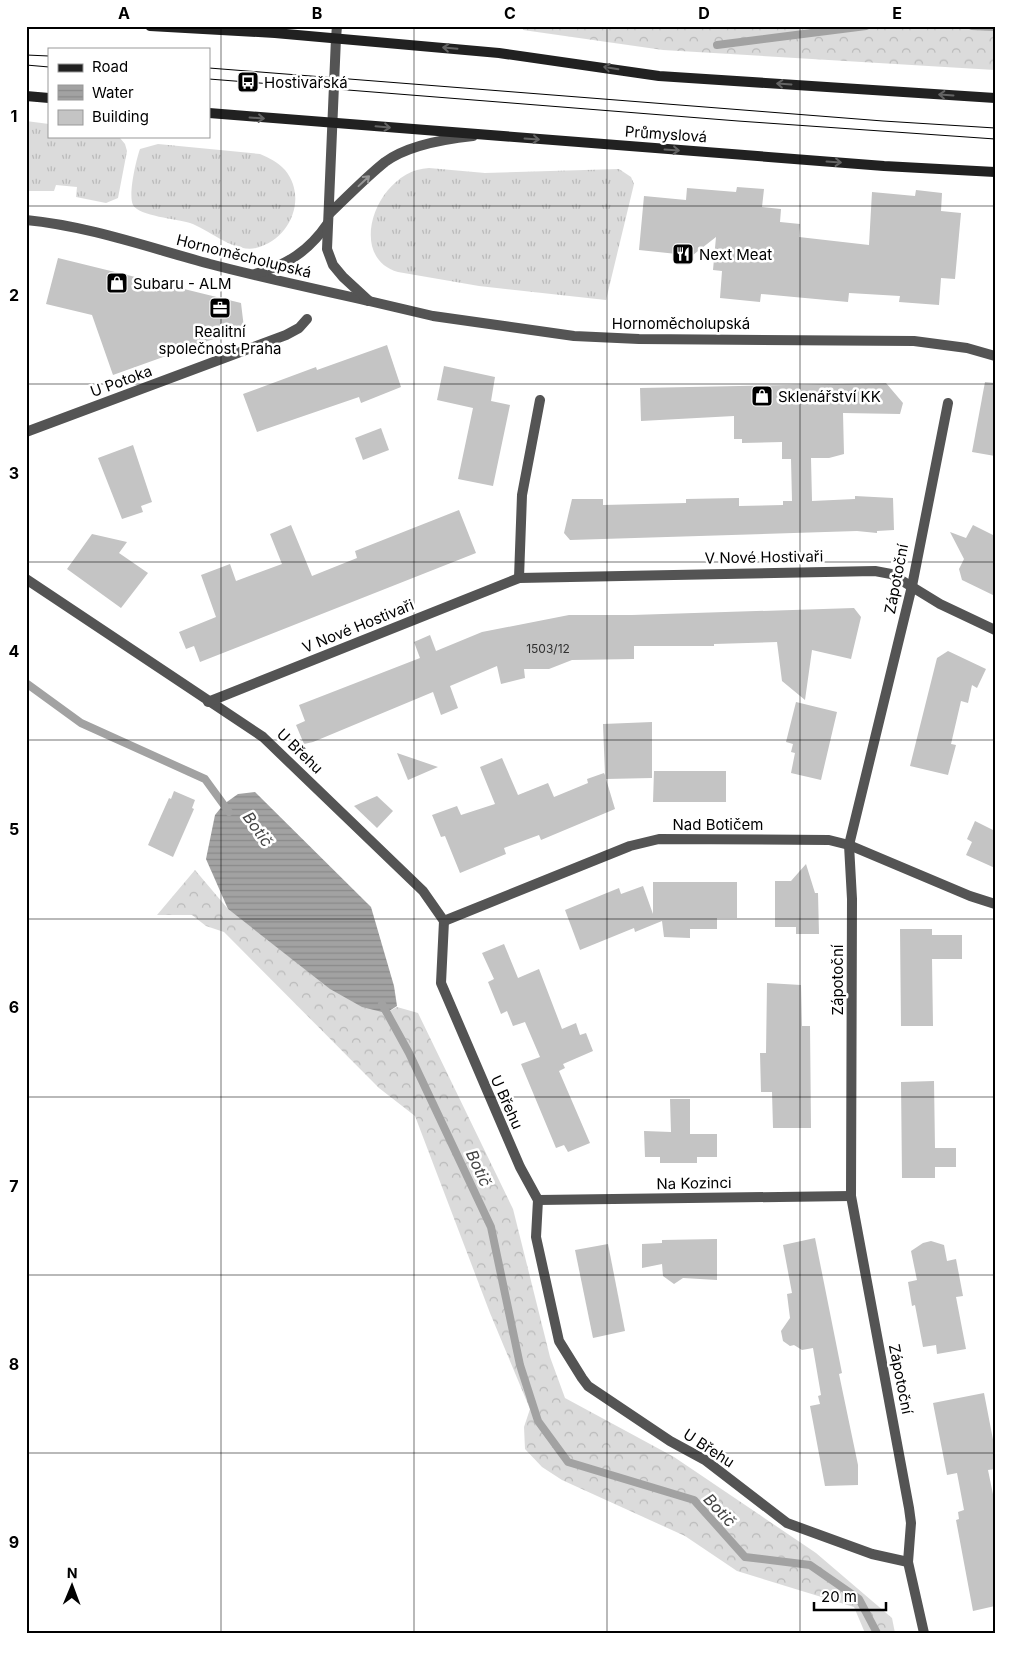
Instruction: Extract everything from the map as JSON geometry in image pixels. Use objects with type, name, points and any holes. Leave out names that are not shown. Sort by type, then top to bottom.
[{"type":"main road","points":[[150,26],[336,38],[525,55],[659,76],[995,98]]},
{"type":"main road","points":[[26,96],[48,98]]},
{"type":"main road","name":"Průmyslová","points":[[210,113],[483,136],[884,166],[995,172]]},
{"type":"street","points":[[336,38],[337,26]]},
{"type":"street","name":"Hornoměcholupská","points":[[336,38],[334,123],[327,249],[333,264],[343,277],[369,301]]},
{"type":"street","points":[[254,274],[288,262],[304,252],[318,238],[329,219],[386,162],[400,153],[440,142],[483,136]]},
{"type":"street","name":"Hornoměcholupská","points":[[26,220],[50,222],[113,236],[254,274],[433,316],[574,336],[640,339],[914,341],[967,348],[995,356]]},
{"type":"street","name":"U Potoka","points":[[26,432],[286,335],[300,328],[307,320]]},
{"type":"street","points":[[519,578],[522,495],[540,400]]},
{"type":"street","name":"Zápotoční","points":[[908,1562],[911,1523],[909,1508],[851,1196],[852,898],[849,845],[912,586],[948,402]]},
{"type":"street","name":"V Nové Hostivaři","points":[[208,702],[519,578],[862,570],[891,574],[940,604],[995,630]]},
{"type":"street","name":"U Břehu","points":[[26,579],[263,737],[423,891],[444,921],[441,983],[520,1167],[538,1200],[536,1237],[558,1340],[588,1386],[670,1441],[705,1460],[787,1523],[872,1554],[908,1562]]},
{"type":"street","name":"Nad Botičem","points":[[444,921],[630,846],[659,839],[829,840],[849,845],[970,896],[995,904]]},
{"type":"street","name":"Na Kozinci","points":[[538,1200],[851,1196]]},
{"type":"street","points":[[908,1562],[924,1633]]},
{"type":"green space","points":[[523,26],[995,26],[995,70],[663,50],[523,30]]},
{"type":"green space","points":[[26,121],[48,124],[48,138],[120,138],[125,144],[127,151],[118,198],[106,203],[76,197],[77,187],[56,185],[54,191],[26,191]]},
{"type":"green space","points":[[158,144],[260,154],[276,162],[285,170],[292,181],[295,205],[292,217],[278,236],[268,244],[248,249],[222,240],[190,223],[150,214],[137,209],[133,205],[131,194],[140,149]]},
{"type":"green space","points":[[429,168],[485,173],[619,169],[631,177],[634,184],[606,300],[479,286],[398,272],[382,263],[373,250],[371,233],[374,215],[382,198],[395,183],[411,172]]},
{"type":"green space","points":[[195,870],[228,909],[251,927],[386,1013],[397,1007],[418,1013],[513,1209],[550,1357],[565,1398],[674,1457],[816,1553],[892,1618],[895,1633],[865,1633],[854,1607],[737,1571],[685,1536],[562,1480],[542,1467],[525,1449],[524,1427],[530,1409],[490,1313],[415,1116],[379,1088],[224,932],[206,926],[192,915],[157,915]]},
{"type":"water","points":[[255,792],[371,907],[394,986],[397,1006],[386,1013],[362,1007],[330,989],[228,909],[206,859],[215,815],[224,804],[238,794]]},
{"type":"building","points":[[737,187],[764,189],[762,207],[781,209],[780,222],[800,224],[799,237],[869,245],[872,192],[915,196],[916,190],[942,193],[941,211],[961,213],[955,279],[941,278],[939,305],[899,302],[900,296],[849,293],[848,302],[761,294],[760,302],[720,298],[722,271],[713,270],[716,237],[684,262],[677,254],[639,250],[644,196],[686,200],[687,188],[736,192]]},
{"type":"building","points":[[58,258],[241,303],[244,328],[113,375],[92,315],[46,304]]},
{"type":"building","points":[[387,345],[401,387],[361,403],[359,397],[257,432],[243,394],[316,367],[317,370]]},
{"type":"building","points":[[444,366],[495,377],[491,401],[510,405],[493,486],[458,479],[473,408],[437,400]]},
{"type":"building","points":[[985,382],[995,383],[995,456],[972,452]]},
{"type":"building","points":[[886,383],[903,403],[900,414],[843,413],[844,454],[829,458],[811,458],[812,501],[855,499],[855,496],[893,498],[894,530],[877,531],[877,533],[857,531],[570,540],[564,533],[572,499],[603,499],[603,505],[686,503],[686,499],[739,498],[739,506],[783,505],[783,501],[792,501],[791,459],[782,459],[782,442],[742,443],[742,439],[734,439],[734,416],[641,421],[640,388]]},
{"type":"building","points":[[381,428],[389,450],[363,460],[355,438]]},
{"type":"building","points":[[133,445],[152,502],[141,506],[143,512],[122,519],[98,458]]},
{"type":"building","points":[[459,510],[476,553],[200,662],[194,646],[186,649],[179,632],[216,617],[201,575],[230,564],[236,581],[282,564],[270,534],[291,525],[312,576],[357,558],[355,551]]},
{"type":"building","points":[[973,525],[995,536],[995,596],[962,580],[959,569],[964,559],[950,532],[966,538]]},
{"type":"building","points":[[92,534],[127,542],[119,553],[148,573],[121,608],[67,569]]},
{"type":"building","points":[[854,608],[861,617],[851,659],[812,650],[805,700],[782,681],[777,642],[714,644],[714,646],[634,646],[634,659],[572,660],[549,669],[524,669],[525,678],[501,684],[497,666],[450,686],[458,708],[441,715],[433,692],[313,742],[304,744],[296,725],[305,721],[299,705],[420,658],[414,642],[430,635],[436,651],[482,632],[569,615],[632,615]]},
{"type":"building","points":[[948,651],[986,669],[977,688],[972,685],[968,703],[961,701],[951,744],[956,745],[948,775],[910,766],[937,658]]},
{"type":"building","points":[[796,702],[837,712],[821,780],[791,773],[795,753],[791,752],[793,744],[786,742]]},
{"type":"building","points":[[652,722],[652,778],[606,779],[615,809],[541,840],[539,835],[504,848],[506,854],[460,873],[445,836],[441,837],[432,815],[457,806],[461,815],[495,804],[480,767],[502,758],[518,795],[548,783],[554,797],[588,783],[587,779],[604,773],[605,775],[603,724]]},
{"type":"building","points":[[397,753],[438,767],[408,780]]},
{"type":"building","points":[[654,771],[726,771],[726,802],[653,802]]},
{"type":"building","points":[[174,791],[195,800],[192,808],[194,809],[173,857],[148,845]]},
{"type":"building","points":[[377,796],[393,811],[377,828],[354,806]]},
{"type":"building","points":[[975,821],[995,831],[995,868],[966,855],[972,842],[967,839]]},
{"type":"building","points":[[806,864],[815,893],[818,893],[819,934],[796,934],[796,927],[775,927],[775,881],[791,881]]},
{"type":"building","points":[[653,882],[737,882],[737,918],[717,918],[717,929],[690,929],[690,938],[664,937],[662,921],[635,932],[634,928],[580,950],[565,910],[619,888],[621,894],[643,886],[653,914]]},
{"type":"building","points":[[900,929],[932,929],[932,935],[962,935],[962,959],[932,959],[933,1026],[901,1026]]},
{"type":"building","points":[[504,944],[518,978],[539,969],[562,1029],[576,1023],[580,1035],[586,1033],[593,1051],[563,1064],[565,1068],[559,1071],[590,1143],[568,1152],[564,1145],[556,1148],[521,1064],[540,1057],[525,1022],[513,1026],[507,1011],[501,1014],[488,982],[494,979],[482,953]]},
{"type":"building","points":[[767,983],[801,985],[802,1026],[810,1026],[811,1128],[773,1128],[772,1092],[761,1092],[760,1053],[766,1053]]},
{"type":"building","points":[[934,1081],[935,1148],[956,1148],[956,1167],[935,1167],[935,1178],[902,1178],[901,1082]]},
{"type":"building","points":[[670,1099],[690,1099],[690,1134],[717,1134],[717,1157],[697,1157],[697,1163],[660,1163],[660,1157],[645,1157],[644,1131],[671,1132]]},
{"type":"building","points":[[815,1238],[842,1373],[839,1374],[858,1465],[858,1485],[825,1486],[810,1406],[820,1404],[818,1396],[821,1395],[813,1348],[802,1350],[794,1345],[790,1346],[783,1341],[781,1331],[790,1318],[787,1294],[792,1293],[783,1245]]},
{"type":"building","points":[[717,1239],[717,1280],[683,1278],[674,1284],[663,1276],[662,1264],[642,1268],[642,1244],[662,1243],[662,1240]]},
{"type":"building","points":[[931,1241],[944,1245],[947,1261],[956,1259],[963,1296],[956,1297],[966,1349],[937,1354],[936,1345],[923,1347],[915,1305],[912,1306],[908,1282],[917,1280],[911,1251],[923,1243]]},
{"type":"building","points":[[608,1244],[625,1331],[593,1338],[575,1250]]},
{"type":"building","points":[[984,1393],[995,1450],[995,1469],[988,1470],[995,1504],[995,1606],[973,1611],[956,1520],[959,1519],[958,1512],[964,1510],[957,1473],[947,1475],[933,1403]]},
{"type":"waterway","points":[[717,45],[866,26]]},
{"type":"waterway","points":[[972,26],[995,27]]},
{"type":"waterway","name":"Botič","points":[[26,683],[81,723],[205,779],[229,812]]},
{"type":"waterway","name":"Botič","points":[[382,1004],[409,1053],[491,1227],[520,1365],[538,1421],[568,1462],[694,1500],[745,1557],[810,1565],[859,1599],[877,1633]]},
{"type":"tram line","points":[[26,55],[48,56]]},
{"type":"tram line","points":[[26,65],[48,67]]},
{"type":"tram line","points":[[210,68],[883,121],[995,128]]},
{"type":"tram line","points":[[210,79],[738,121],[995,139]]},
{"type":"place","name":"Hostivařská","points":[[248,82]]},
{"type":"place","name":"Next Meat","points":[[683,254]]},
{"type":"place","name":"Subaru - ALM","points":[[117,283]]},
{"type":"place","name":"Realitní společnost Praha","points":[[220,308]]},
{"type":"place","name":"Sklenářství KK","points":[[762,396]]}]
